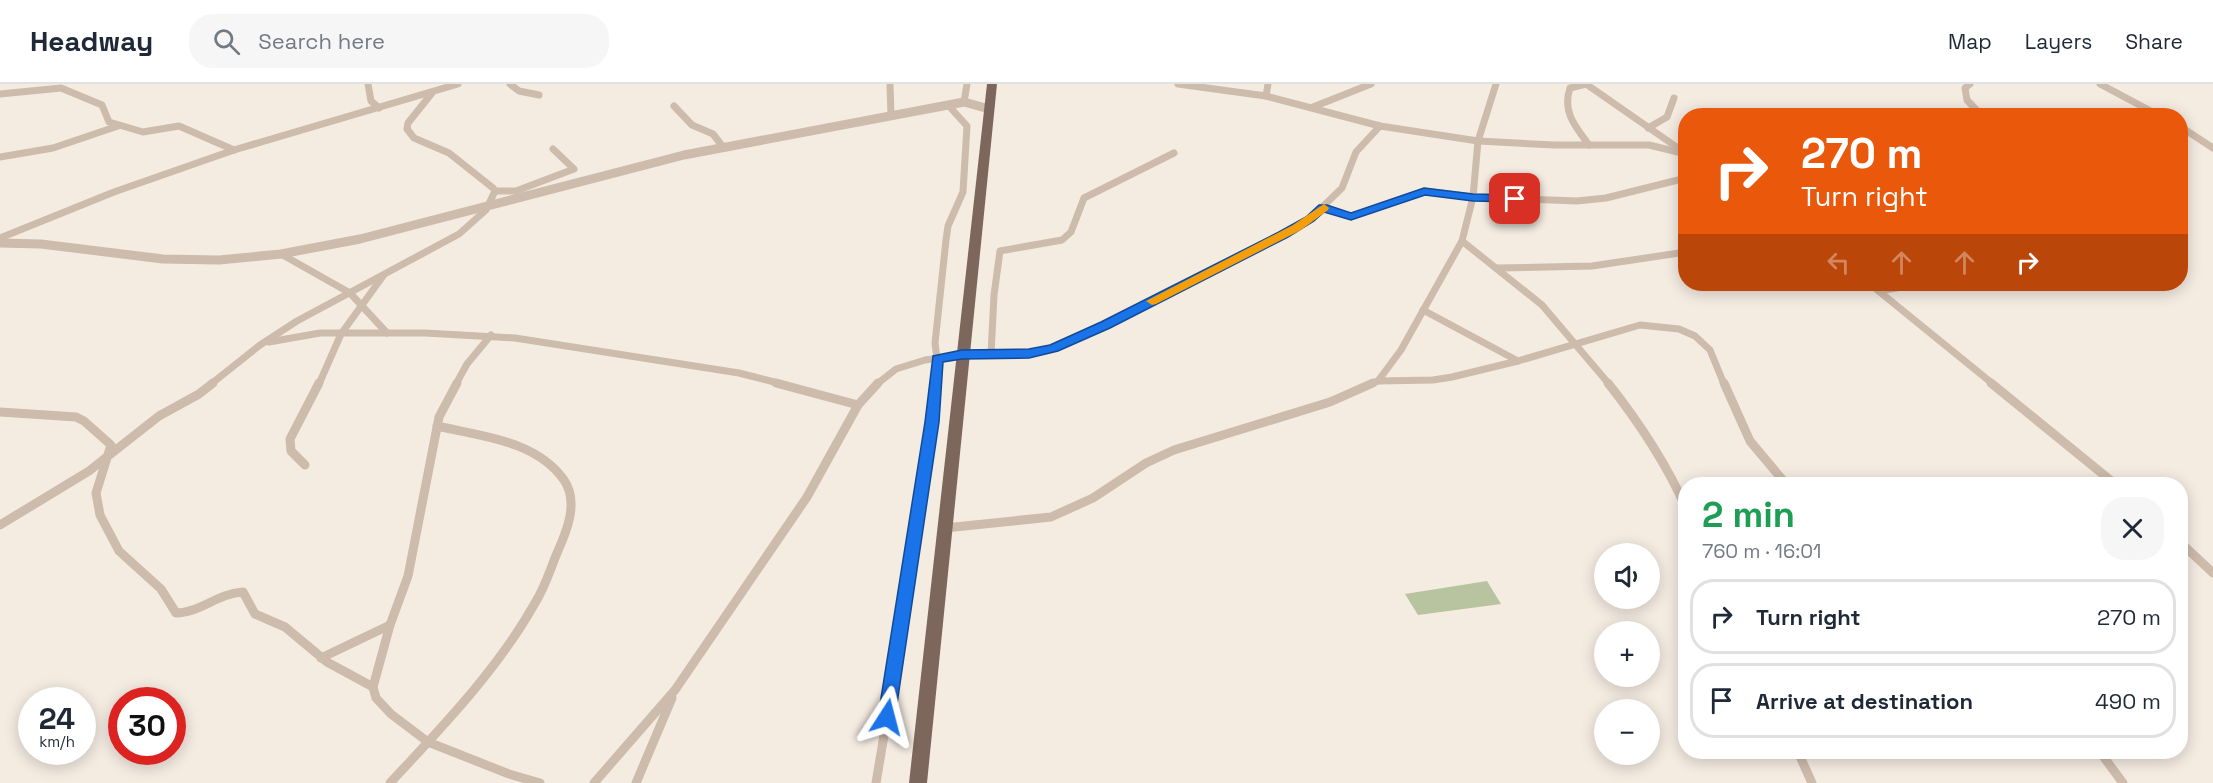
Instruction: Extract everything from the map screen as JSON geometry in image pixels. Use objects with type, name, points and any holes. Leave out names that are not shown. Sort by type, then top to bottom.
[{"type":"main road","points":[[918,783],[992,84]]},
{"type":"street","points":[[368,84],[371,100],[379,108]]},
{"type":"street","points":[[0,238],[114,192],[234,150],[458,84]]},
{"type":"street","points":[[510,84],[519,91],[539,95]]},
{"type":"street","points":[[890,84],[891,116]]},
{"type":"street","points":[[964,102],[967,84]]},
{"type":"street","points":[[1178,84],[1266,96],[1380,126],[1478,141],[1649,145],[1678,152]]},
{"type":"street","points":[[1266,96],[1268,84]]},
{"type":"street","points":[[1312,107],[1371,84]]},
{"type":"street","points":[[1378,381],[1401,350],[1462,241],[1473,197],[1478,141],[1496,84]]},
{"type":"street","points":[[1589,145],[1565,107],[1570,88],[1586,84],[1678,149]]},
{"type":"street","points":[[1970,84],[1965,88],[1964,96],[1972,108]]},
{"type":"street","points":[[2100,84],[2145,108]]},
{"type":"street","points":[[2117,84],[2127,98]]},
{"type":"street","points":[[0,94],[61,88],[102,105],[109,122],[118,126]]},
{"type":"street","points":[[432,93],[408,123],[409,134],[449,153],[495,191],[516,191],[574,169],[553,149]]},
{"type":"street","points":[[1648,128],[1667,117],[1674,98]]},
{"type":"street","points":[[0,243],[41,244],[163,259],[226,260],[281,254],[360,239],[633,166],[723,147],[964,102],[977,104],[989,110]]},
{"type":"street","points":[[876,783],[932,422],[937,359],[934,343],[938,332],[948,226],[963,192],[967,126],[948,105]]},
{"type":"street","points":[[674,106],[692,125],[713,134],[723,147]]},
{"type":"street","points":[[0,157],[53,148],[118,126],[133,126],[143,132],[179,126],[234,150]]},
{"type":"street","points":[[594,783],[675,690],[807,497],[858,405],[883,378],[896,369],[925,360],[962,355],[1029,354],[1064,343],[1106,325],[1310,219],[1342,188],[1356,152],[1380,126]]},
{"type":"street","points":[[2188,131],[2213,148]]},
{"type":"street","points":[[2188,137],[2201,139]]},
{"type":"street","points":[[991,354],[994,295],[1000,251],[1037,246],[1066,238],[1071,230],[1078,204],[1084,198],[1174,153]]},
{"type":"street","points":[[1323,207],[1351,217],[1420,192],[1473,197],[1584,200],[1606,198],[1678,180]]},
{"type":"street","points":[[0,525],[45,499],[159,416],[199,394],[260,345],[385,273],[459,234],[492,203],[495,191]]},
{"type":"street","points":[[1462,241],[1542,305],[1576,343],[1627,407],[1678,490]]},
{"type":"street","points":[[1497,268],[1592,266],[1678,253]]},
{"type":"street","points":[[281,254],[350,293],[362,303],[373,323],[388,334]]},
{"type":"street","points":[[305,465],[288,447],[290,439],[319,384],[341,334],[385,273]]},
{"type":"street","points":[[1879,291],[2106,477]]},
{"type":"street","points":[[1423,310],[1518,361]]},
{"type":"street","points":[[945,528],[1062,514],[1093,498],[1146,463],[1174,450],[1329,402],[1378,381],[1433,380],[1518,361],[1640,325],[1671,327],[1695,336],[1710,350],[1717,362],[1729,398],[1750,441],[1780,477]]},
{"type":"street","points":[[260,345],[320,333],[491,335],[739,373],[858,405]]},
{"type":"street","points":[[491,335],[467,364],[442,410],[420,501],[408,576],[390,625],[373,687],[376,698],[391,714],[428,742],[508,774],[540,783]]},
{"type":"street","points":[[0,412],[76,417],[84,421],[111,445],[96,493],[100,515],[119,551],[161,589],[176,613],[186,613],[222,594],[243,592],[255,614],[285,627],[321,658],[373,687]]},
{"type":"street","points":[[390,783],[428,742],[523,623],[542,590],[572,507],[570,491],[563,478],[541,458],[511,444],[437,426]]},
{"type":"street","points":[[2188,550],[2213,573]]},
{"type":"street","points":[[321,658],[390,625]]},
{"type":"street","points":[[636,783],[675,690]]},
{"type":"street","points":[[1801,759],[1812,783]]},
{"type":"street","points":[[2105,759],[2123,783]]},
{"type":"green space","points":[[1487,581],[1501,604],[1418,615],[1405,594]]},
{"type":"slow traffic","points":[[1152,301],[1297,227],[1324,208]]},
{"type":"route","points":[[887,717],[932,422],[937,359],[962,355],[1029,354],[1054,348],[1106,325],[1284,234],[1310,219],[1323,207],[1351,217],[1424,191],[1515,199]]}]
